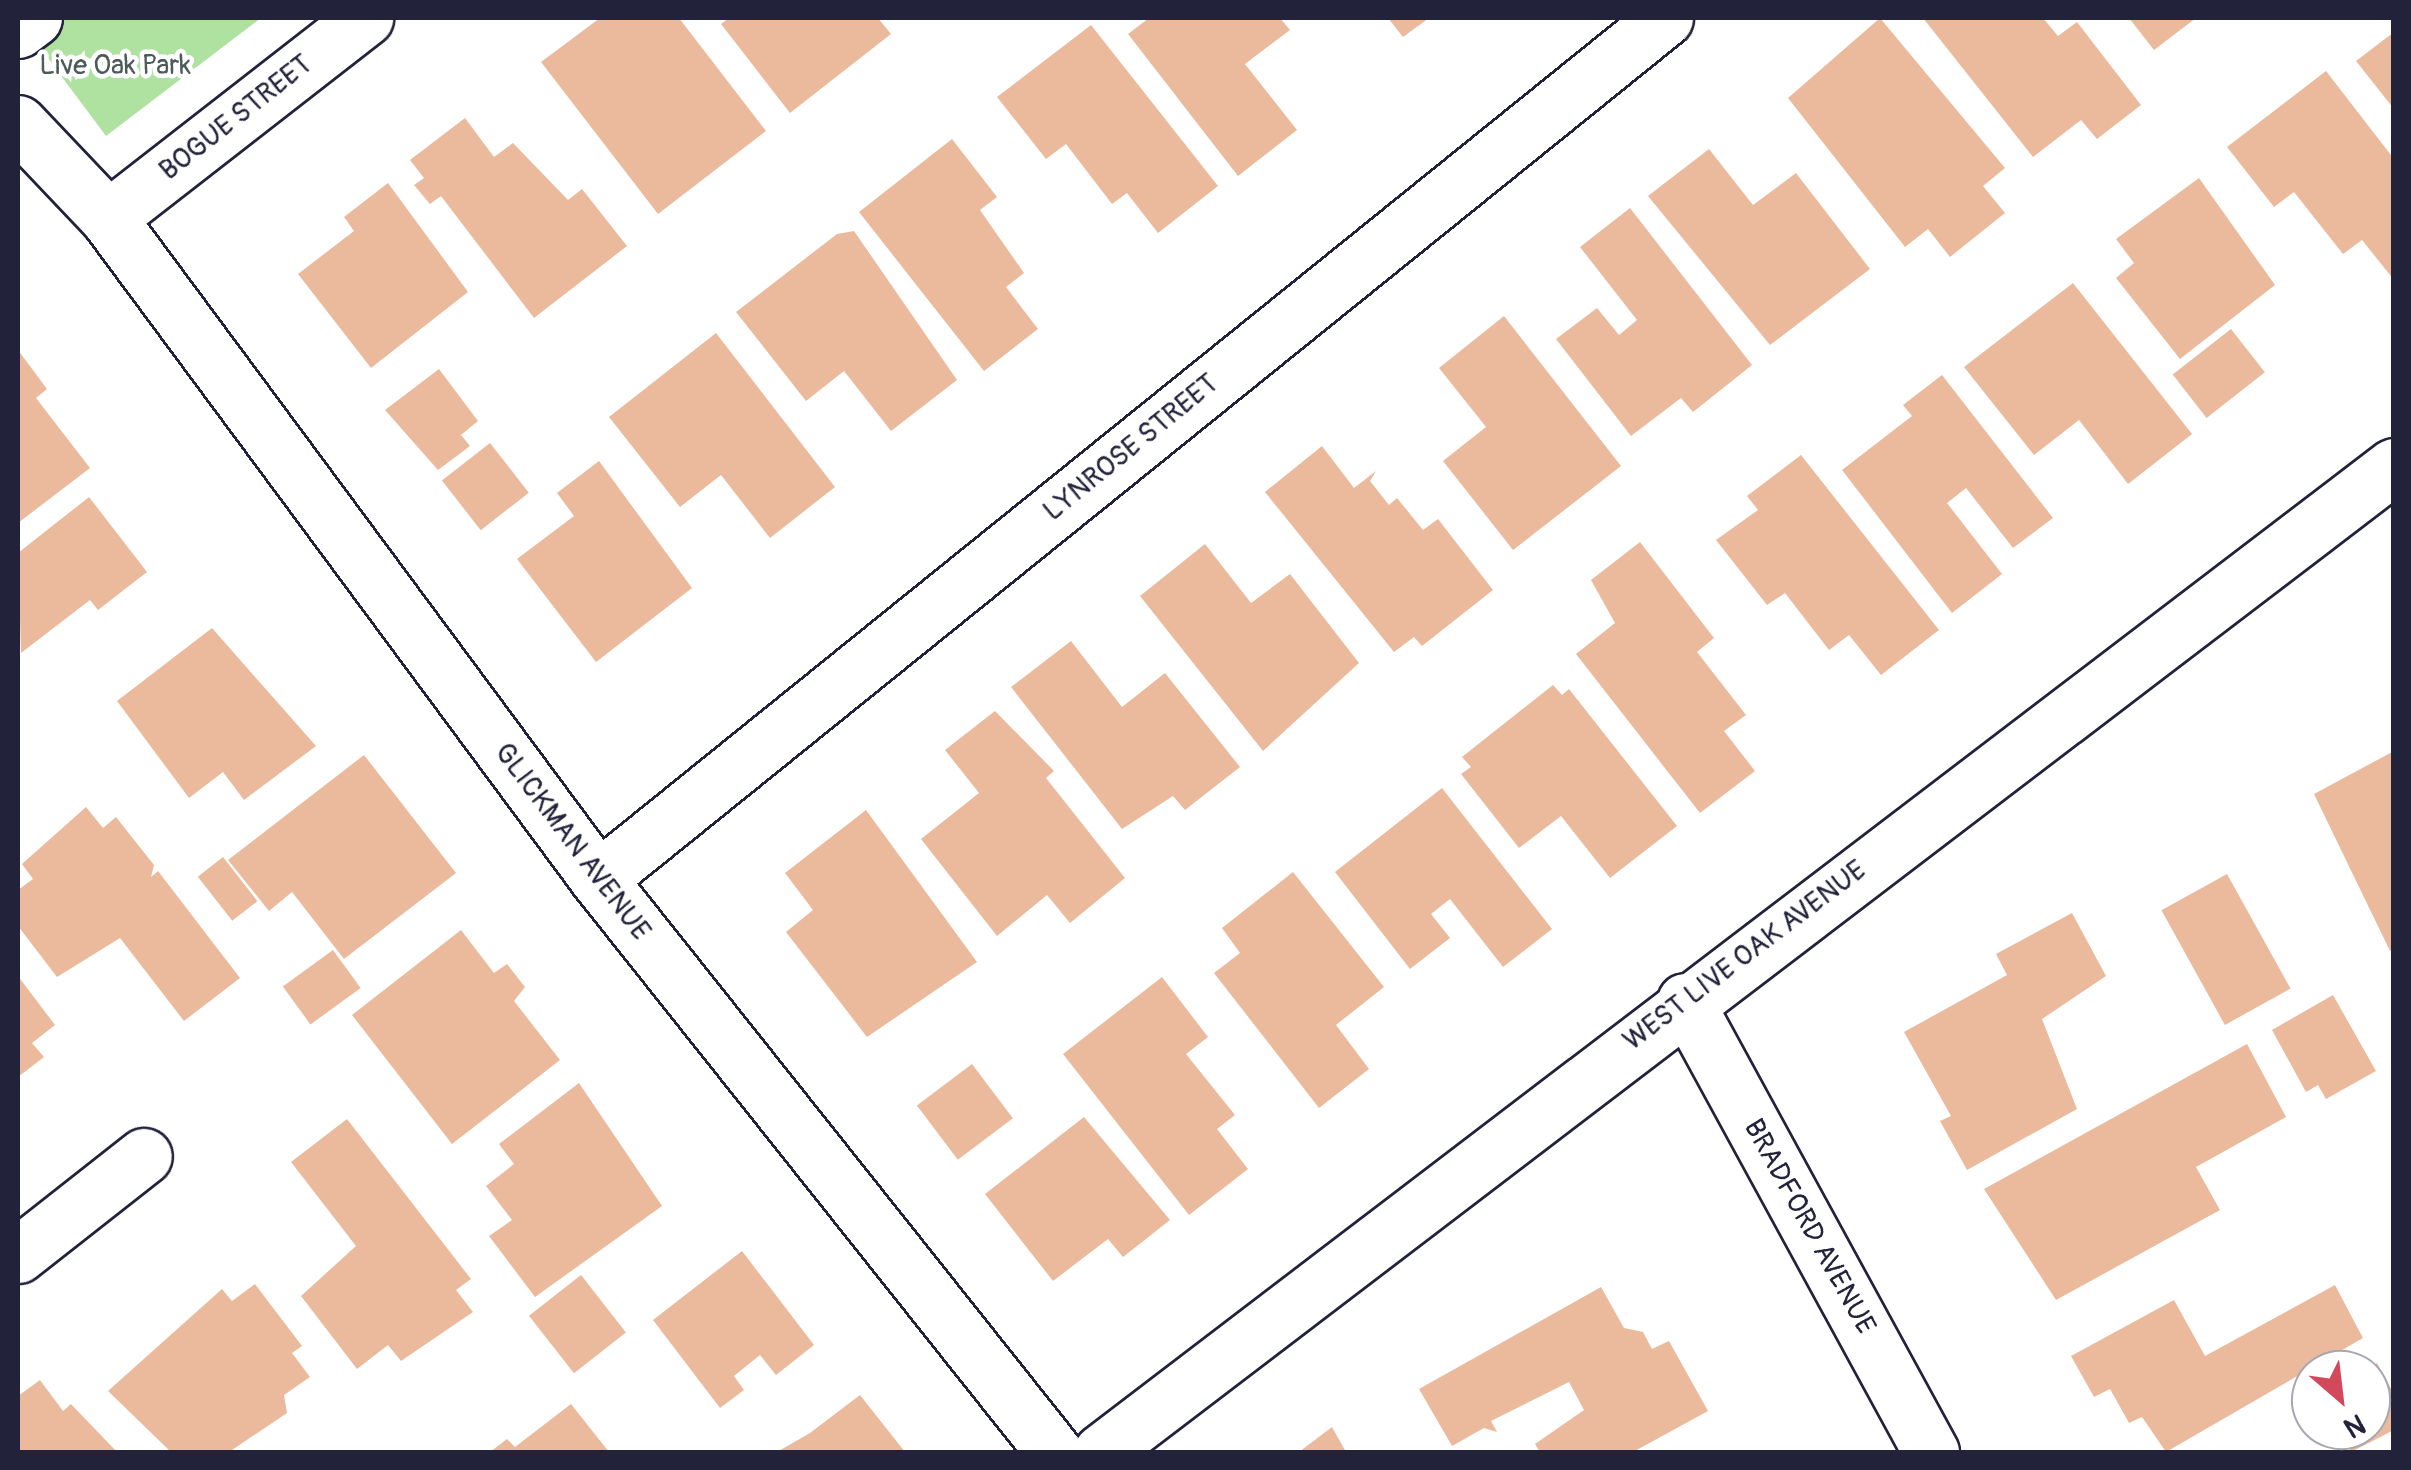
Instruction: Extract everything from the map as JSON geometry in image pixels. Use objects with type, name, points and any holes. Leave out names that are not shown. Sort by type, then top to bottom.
[{"type":"street","points":[[18,30],[34,18]]},
{"type":"street","name":"BOGUE STREET","points":[[108,218],[365,18]]},
{"type":"street","name":"LYNROSE STREET","points":[[598,879],[1664,18]]},
{"type":"street","name":"GLICKMAN AVENUE","points":[[18,123],[108,218],[598,879],[1054,1452]]},
{"type":"street","name":"WEST LIVE OAK AVENUE","points":[[1101,1452],[1685,1001],[2394,466]]},
{"type":"street","name":"BRADFORD AVENUE","points":[[1685,1001],[1932,1452]]},
{"type":"street","points":[[18,1256],[144,1156]]},
{"type":"green space","name":"Live Oak Park","points":[[18,18],[261,18],[106,136]]},
{"type":"building","points":[[600,18],[679,18],[766,131],[658,214],[541,62]]},
{"type":"building","points":[[729,18],[878,18],[891,34],[790,113],[721,24]]},
{"type":"building","points":[[1149,18],[1280,18],[1290,30],[1245,64],[1297,130],[1238,176],[1128,34]]},
{"type":"building","points":[[1388,18],[1429,18],[1403,37]]},
{"type":"building","points":[[1880,18],[2005,168],[1983,186],[2005,213],[1950,257],[1928,229],[1905,247],[1788,98]]},
{"type":"building","points":[[1923,18],[2043,18],[2058,36],[2077,22],[2141,105],[2097,139],[2081,120],[2033,157]]},
{"type":"building","points":[[2129,18],[2196,18],[2154,50]]},
{"type":"building","points":[[1091,25],[1218,186],[1158,233],[1127,193],[1112,204],[1066,144],[1046,159],[997,97]]},
{"type":"building","points":[[2394,32],[2394,109],[2356,61]]},
{"type":"building","points":[[2326,71],[2394,159],[2394,280],[2362,240],[2343,254],[2294,192],[2274,207],[2227,147]]},
{"type":"building","points":[[465,118],[494,157],[513,143],[568,200],[582,189],[627,246],[534,318],[441,196],[430,204],[414,185],[424,178],[410,160]]},
{"type":"building","points":[[952,139],[997,197],[980,210],[1024,273],[1006,287],[1038,329],[984,371],[859,212]]},
{"type":"building","points":[[1709,149],[1753,205],[1796,173],[1870,269],[1770,345],[1648,196]]},
{"type":"building","points":[[2199,178],[2275,285],[2180,359],[2116,278],[2134,263],[2116,239]]},
{"type":"building","points":[[388,183],[468,292],[371,368],[298,274],[354,231],[344,217]]},
{"type":"building","points":[[1630,208],[1752,365],[1693,412],[1681,398],[1631,436],[1556,339],[1597,308],[1619,335],[1637,320],[1580,247]]},
{"type":"building","points":[[854,231],[957,380],[891,431],[844,371],[806,401],[736,312],[837,234]]},
{"type":"building","points":[[2073,283],[2192,434],[2128,484],[2079,420],[2034,455],[1964,367]]},
{"type":"building","points":[[1504,316],[1621,466],[1513,550],[1443,461],[1486,427],[1439,368]]},
{"type":"building","points":[[2231,329],[2265,372],[2207,418],[2173,375]]},
{"type":"building","points":[[716,333],[835,487],[770,538],[721,475],[680,507],[609,417]]},
{"type":"building","points":[[18,350],[47,389],[36,398],[90,468],[18,523]]},
{"type":"building","points":[[439,369],[478,421],[461,435],[470,446],[438,470],[385,410]]},
{"type":"building","points":[[1942,375],[2053,518],[2013,548],[1966,488],[1947,503],[2002,574],[1952,613],[1842,470],[1912,416],[1903,405]]},
{"type":"building","points":[[490,443],[529,493],[481,530],[442,481]]},
{"type":"building","points":[[1322,446],[1354,488],[1376,471],[1370,481],[1389,505],[1397,498],[1423,530],[1438,519],[1493,590],[1422,646],[1414,637],[1394,652],[1265,492]]},
{"type":"building","points":[[1801,455],[1939,630],[1881,675],[1849,635],[1829,650],[1785,593],[1767,605],[1716,540],[1758,510],[1747,496]]},
{"type":"building","points":[[599,461],[692,588],[596,662],[517,559],[574,516],[557,493]]},
{"type":"building","points":[[89,497],[147,572],[98,610],[90,600],[21,653],[18,553]]},
{"type":"building","points":[[1640,542],[1714,638],[1697,652],[1746,715],[1724,731],[1755,771],[1700,813],[1576,654],[1615,623],[1591,580]]},
{"type":"building","points":[[1205,544],[1251,603],[1290,574],[1359,663],[1263,751],[1140,596]]},
{"type":"building","points":[[212,628],[316,746],[244,800],[223,772],[189,798],[117,701]]},
{"type":"building","points":[[1071,641],[1122,707],[1165,673],[1240,767],[1185,810],[1173,796],[1122,829],[1011,687]]},
{"type":"building","points":[[1553,685],[1562,695],[1569,689],[1677,826],[1610,878],[1561,816],[1519,848],[1461,774],[1471,767],[1462,757]]},
{"type":"building","points":[[995,711],[1054,771],[1046,778],[1125,878],[1070,923],[1047,895],[997,936],[921,839],[979,793],[945,750]]},
{"type":"building","points":[[2394,751],[2394,949],[2390,951],[2314,794]]},
{"type":"building","points":[[364,755],[456,873],[344,959],[292,892],[269,911],[228,860]]},
{"type":"building","points":[[1442,788],[1552,929],[1503,967],[1450,899],[1431,914],[1450,938],[1410,969],[1335,872]]},
{"type":"building","points":[[86,807],[103,828],[116,817],[154,865],[151,877],[158,871],[240,978],[184,1021],[120,938],[57,977],[18,926],[18,890],[33,879],[22,864]]},
{"type":"building","points":[[866,810],[977,962],[867,1037],[786,932],[813,910],[785,873]]},
{"type":"building","points":[[223,857],[257,901],[232,921],[198,877]]},
{"type":"building","points":[[1293,872],[1384,987],[1336,1025],[1369,1069],[1319,1108],[1214,973],[1240,953],[1222,928]]},
{"type":"building","points":[[2227,874],[2291,989],[2225,1025],[2161,910]]},
{"type":"building","points":[[2072,913],[2106,976],[2042,1019],[2077,1109],[1967,1170],[1940,1121],[1951,1116],[1904,1032],[2007,975],[1996,954]]},
{"type":"building","points":[[461,930],[494,973],[507,964],[525,987],[514,1001],[560,1060],[452,1144],[352,1015]]},
{"type":"building","points":[[333,950],[361,988],[310,1024],[283,986]]},
{"type":"building","points":[[18,976],[55,1025],[32,1043],[44,1057],[18,1077]]},
{"type":"building","points":[[1162,977],[1208,1037],[1186,1054],[1235,1115],[1217,1129],[1248,1169],[1189,1215],[1063,1054]]},
{"type":"building","points":[[2333,995],[2376,1071],[2326,1099],[2318,1085],[2306,1092],[2272,1030]]},
{"type":"building","points":[[2247,1044],[2286,1117],[2196,1167],[2220,1210],[2056,1300],[1984,1189]]},
{"type":"building","points":[[972,1064],[1013,1118],[958,1160],[917,1106]]},
{"type":"building","points":[[579,1083],[662,1206],[535,1297],[489,1236],[512,1220],[486,1186],[514,1164],[499,1144]]},
{"type":"building","points":[[1084,1117],[1170,1220],[1123,1257],[1108,1239],[1053,1281],[985,1194]]},
{"type":"building","points":[[347,1119],[471,1279],[456,1290],[473,1312],[401,1361],[388,1345],[357,1369],[301,1296],[356,1246],[291,1162]]},
{"type":"building","points":[[742,1251],[814,1345],[776,1375],[760,1355],[734,1376],[744,1390],[720,1408],[653,1320]]},
{"type":"building","points":[[581,1275],[626,1333],[574,1373],[529,1316]]},
{"type":"building","points":[[255,1284],[302,1346],[292,1353],[310,1377],[284,1395],[287,1413],[229,1452],[171,1452],[108,1391],[222,1289],[232,1301]]},
{"type":"building","points":[[2335,1285],[2363,1338],[2342,1350],[2291,1350],[2291,1380],[2166,1452],[2142,1417],[2129,1423],[2110,1389],[2094,1397],[2071,1356],[2174,1300],[2205,1356]]},
{"type":"building","points":[[1601,1287],[1624,1328],[1643,1332],[1652,1349],[1669,1341],[1708,1411],[1633,1452],[1540,1452],[1535,1444],[1584,1410],[1569,1382],[1491,1421],[1497,1432],[1484,1428],[1452,1446],[1419,1389]]},
{"type":"building","points":[[40,1380],[63,1411],[71,1404],[117,1452],[18,1452],[18,1396]]},
{"type":"building","points":[[2391,1389],[2394,1394],[2391,1432]]},
{"type":"building","points":[[860,1395],[905,1452],[777,1452],[810,1433]]},
{"type":"building","points":[[571,1404],[609,1452],[490,1452],[507,1439],[515,1447]]},
{"type":"building","points":[[1332,1427],[1346,1452],[1299,1452]]}]
